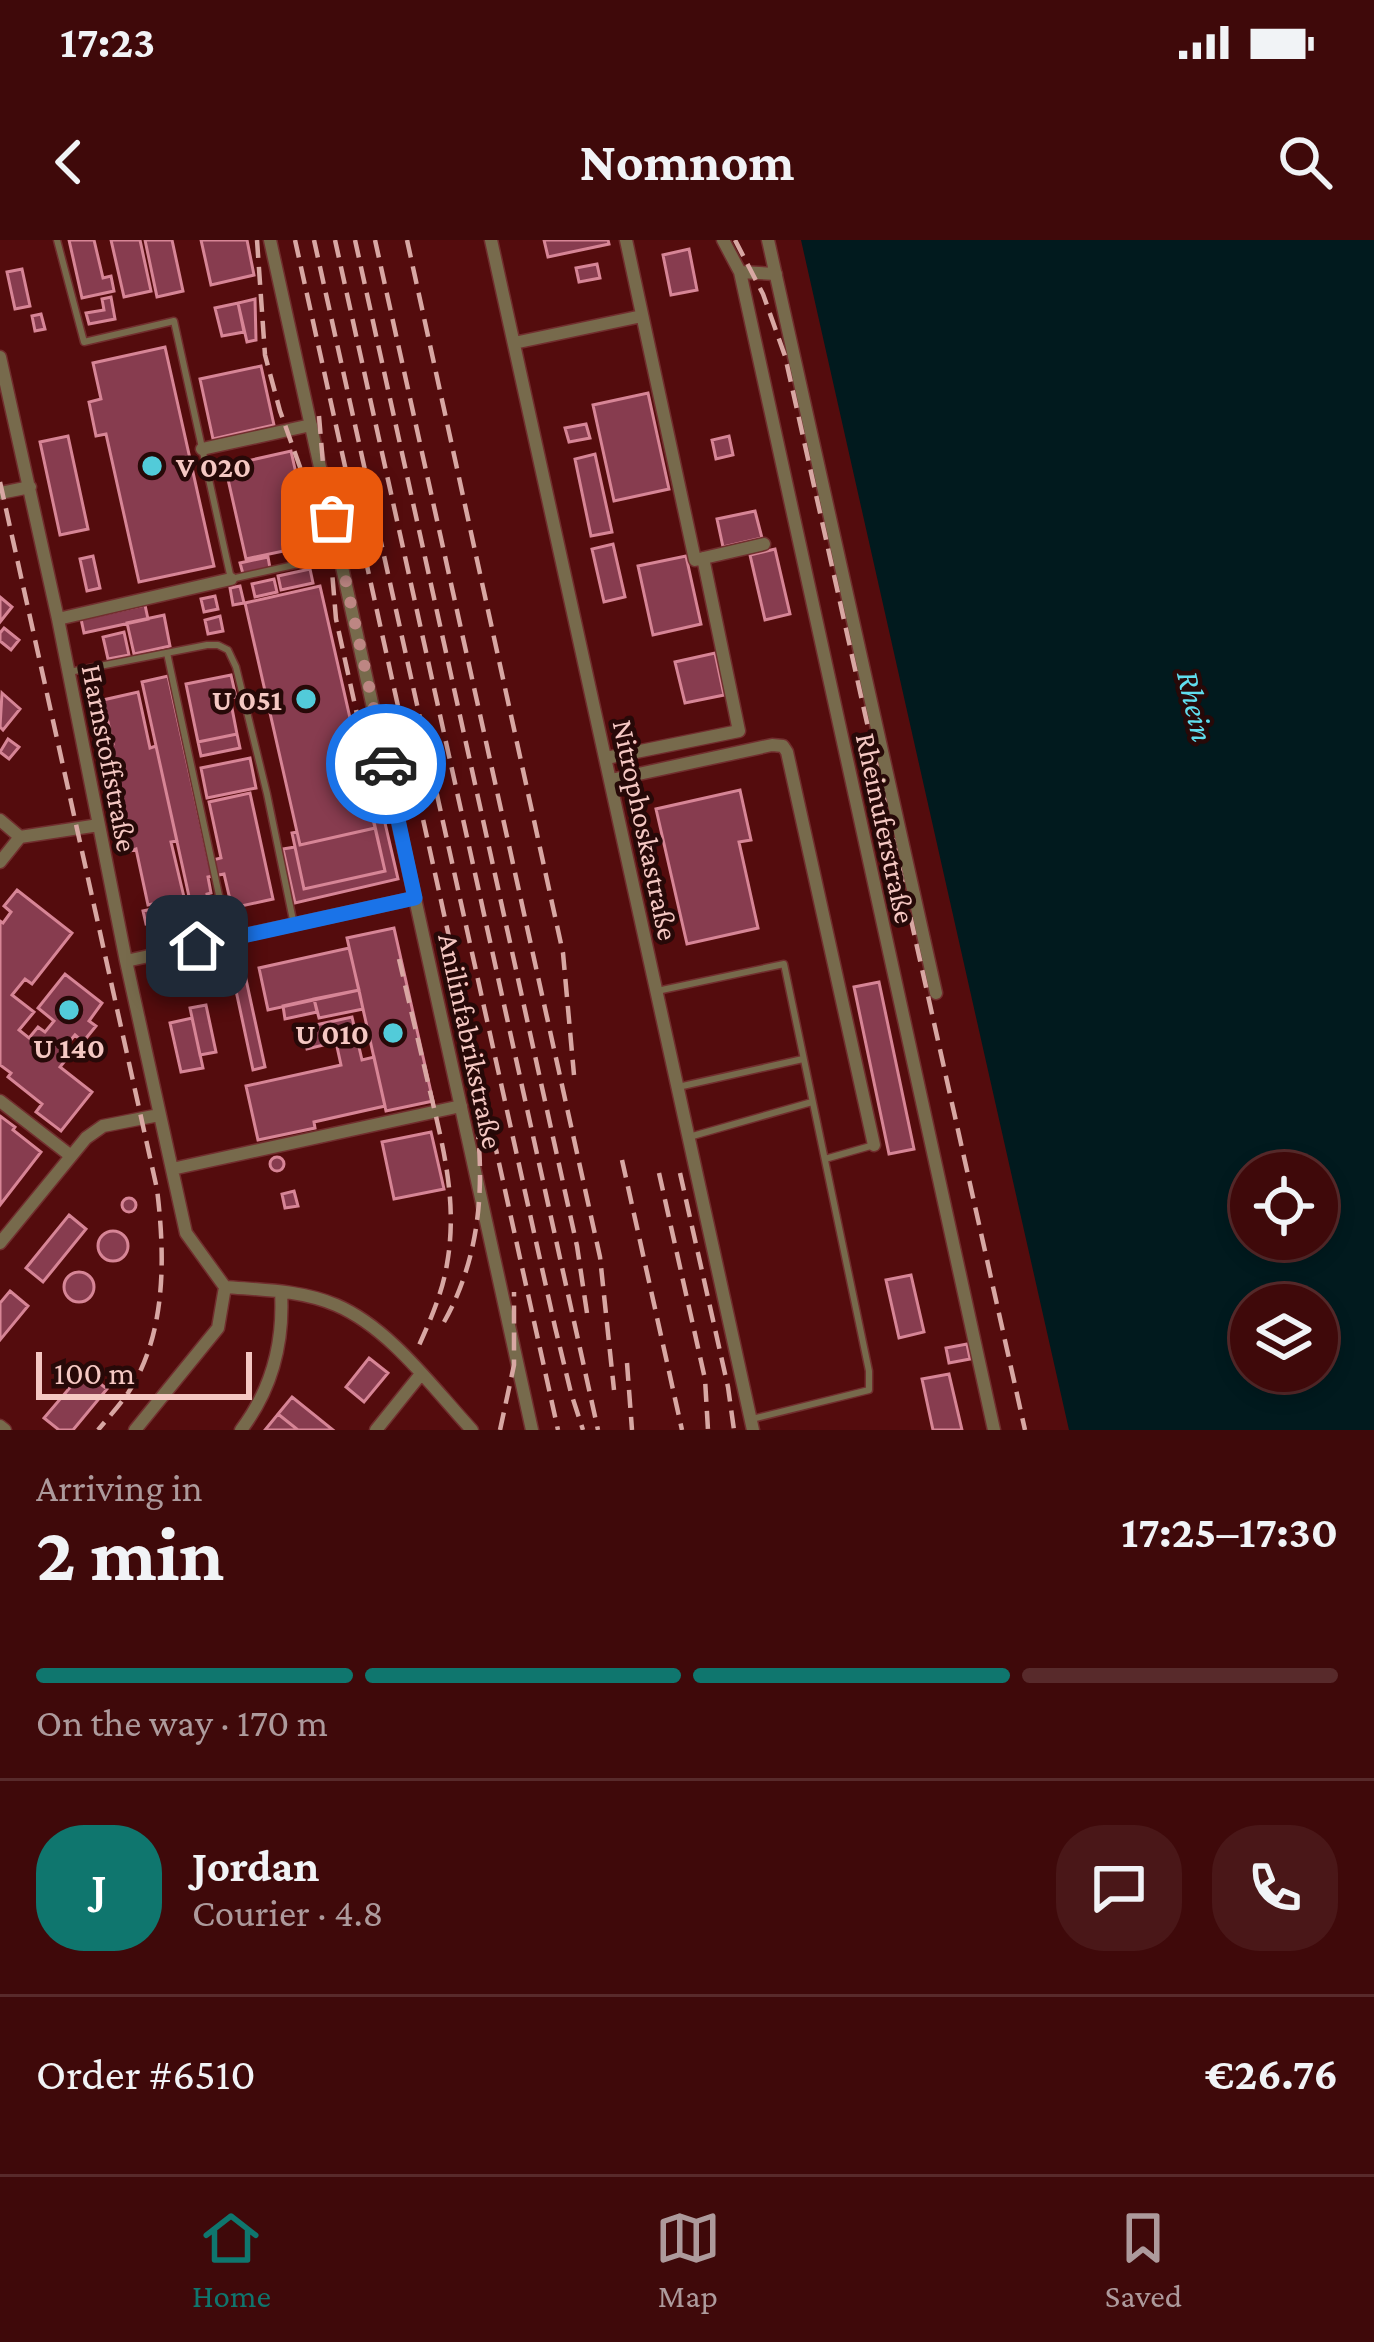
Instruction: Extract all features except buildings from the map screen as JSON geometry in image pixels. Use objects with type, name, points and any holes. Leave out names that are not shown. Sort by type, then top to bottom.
[{"type":"street","name":"Anilinfabrikstraße","points":[[270,240],[532,1430]]},
{"type":"street","name":"Nitrophoskastraße","points":[[491,240],[752,1425]]},
{"type":"street","points":[[626,240],[695,560],[764,544]]},
{"type":"street","name":"Rheinuferstraße","points":[[723,240],[740,272],[994,1430]]},
{"type":"street","points":[[768,240],[936,993]]},
{"type":"street","points":[[740,272],[776,274]]},
{"type":"street","points":[[514,344],[642,316]]},
{"type":"street","name":"Harnstoffstraße","points":[[0,358],[186,1233],[225,1287]]},
{"type":"street","points":[[202,449],[311,425]]},
{"type":"street","points":[[0,493],[29,487]]},
{"type":"street","points":[[703,558],[743,750]]},
{"type":"street","points":[[58,619],[231,579]]},
{"type":"street","points":[[606,758],[740,731]]},
{"type":"street","points":[[610,780],[743,750],[783,746],[874,1145]]},
{"type":"street","points":[[0,820],[20,837]]},
{"type":"street","points":[[0,862],[20,837],[98,825]]},
{"type":"street","points":[[126,961],[415,898]]},
{"type":"street","points":[[0,1101],[71,1156]]},
{"type":"street","points":[[172,1169],[461,1106]]},
{"type":"street","points":[[0,1242],[86,1138],[103,1126],[160,1115]]},
{"type":"street","points":[[134,1430],[218,1328],[225,1287],[293,1293],[337,1305],[387,1338],[472,1430]]},
{"type":"street","points":[[241,1430],[278,1357],[281,1292]]},
{"type":"street","points":[[376,1430],[421,1375]]},
{"type":"lane","points":[[57,240],[84,342],[174,321],[231,579],[339,555]]},
{"type":"lane","points":[[69,672],[213,645],[232,656],[293,925]]},
{"type":"lane","points":[[167,653],[229,939]]},
{"type":"lane","points":[[657,992],[784,964],[869,1371],[869,1390],[752,1425]]},
{"type":"lane","points":[[678,1087],[804,1059]]},
{"type":"lane","points":[[689,1136],[813,1102]]},
{"type":"lane","points":[[825,1159],[874,1145]]},
{"type":"water","name":"Rhein","points":[[801,240],[1374,240],[1374,1430],[1069,1430]]},
{"type":"railway","points":[[257,240],[265,355],[314,527]]},
{"type":"railway","points":[[295,240],[558,1430]]},
{"type":"railway","points":[[314,240],[555,1327],[583,1430]]},
{"type":"railway","points":[[335,240],[598,1430]]},
{"type":"railway","points":[[355,240],[577,1246],[587,1313]]},
{"type":"railway","points":[[375,240],[600,1257],[614,1390]]},
{"type":"railway","points":[[407,240],[563,953],[574,1075]]},
{"type":"railway","points":[[735,240],[763,294],[785,356],[1025,1430]]},
{"type":"railway","points":[[319,416],[336,619],[362,737]]},
{"type":"railway","points":[[0,482],[160,1214],[160,1294],[150,1346],[128,1393],[98,1430]]},
{"type":"railway","points":[[399,959],[444,1153],[451,1218],[442,1287],[416,1352]]},
{"type":"railway","points":[[444,1322],[465,1275],[476,1226],[477,1125]]},
{"type":"railway","points":[[622,1160],[682,1430]]},
{"type":"railway","points":[[659,1173],[705,1379],[708,1430]]},
{"type":"railway","points":[[680,1173],[734,1430]]},
{"type":"railway","points":[[500,1430],[514,1365],[514,1292]]},
{"type":"railway","points":[[627,1363],[632,1430]]},
{"type":"way so far","points":[[332,518],[386,764]]},
{"type":"place","name":"V 020","points":[[152,466]]},
{"type":"place","name":"U 051","points":[[306,699]]},
{"type":"place","name":"U 140","points":[[69,1010]]},
{"type":"place","name":"U 010","points":[[393,1033]]},
{"type":"route","points":[[197,946],[415,898],[386,764]]}]
